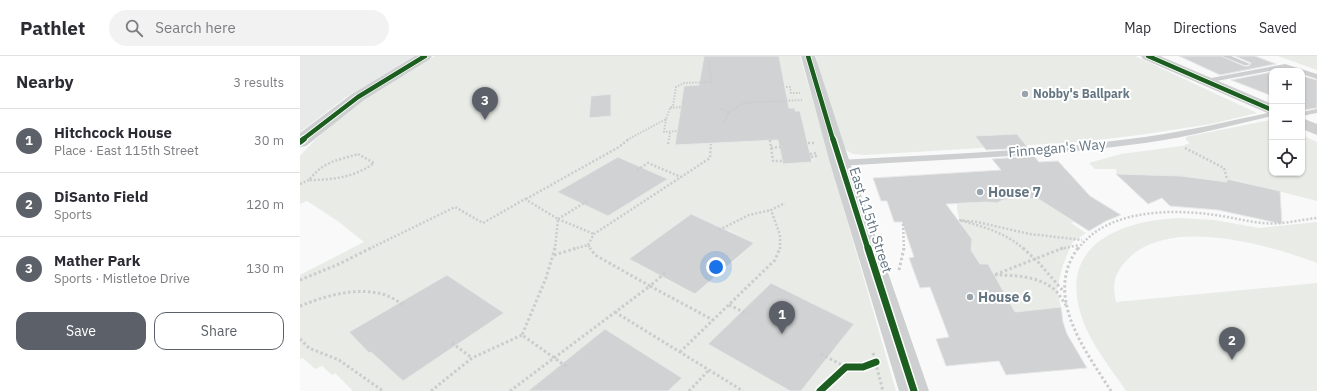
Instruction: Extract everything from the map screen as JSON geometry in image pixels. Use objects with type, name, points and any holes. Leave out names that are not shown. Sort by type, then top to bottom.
[{"type":"street","points":[[300,142],[358,97],[425,56]]},
{"type":"street","name":"East 115th Street","points":[[808,56],[840,163],[914,391]]},
{"type":"street","points":[[1148,56],[1269,109]]},
{"type":"street","points":[[1305,124],[1317,130]]},
{"type":"lane","points":[[1225,56],[1246,64]]},
{"type":"lane","points":[[1271,68],[1285,66],[1291,68]]},
{"type":"lane","points":[[1206,81],[1269,68]]},
{"type":"lane","points":[[1305,72],[1317,77]]},
{"type":"lane","points":[[1305,113],[1317,111]]},
{"type":"lane","name":"Finnegan's Way","points":[[840,163],[976,155],[1144,140],[1269,115]]},
{"type":"path","points":[[677,131],[664,132],[666,119],[670,108],[673,106],[676,87],[684,83],[711,83],[709,61]]},
{"type":"path","points":[[786,87],[790,87],[792,93],[805,92]]},
{"type":"path","points":[[674,97],[682,96]]},
{"type":"path","points":[[724,122],[729,112],[743,104],[807,100]]},
{"type":"path","points":[[670,108],[681,107]]},
{"type":"path","points":[[720,109],[729,112]]},
{"type":"path","points":[[300,280],[339,264],[455,207],[483,223],[619,148],[626,141],[666,119]]},
{"type":"path","points":[[668,144],[670,132]]},
{"type":"path","points":[[770,140],[773,161],[782,161]]},
{"type":"path","points":[[554,255],[588,245],[594,234],[710,158],[711,144]]},
{"type":"path","points":[[1182,146],[1224,168],[1227,179]]},
{"type":"path","points":[[771,148],[780,147]]},
{"type":"path","points":[[300,184],[309,180],[337,179],[368,168],[374,163],[358,154],[325,164],[317,170],[309,180]]},
{"type":"path","points":[[637,170],[648,163],[682,177]]},
{"type":"path","points":[[525,199],[558,219],[594,234]]},
{"type":"path","points":[[558,219],[589,200]]},
{"type":"path","points":[[719,230],[749,215],[771,210],[785,204]]},
{"type":"path","points":[[680,352],[775,260],[781,251],[782,241],[771,210]]},
{"type":"path","points":[[1111,391],[1076,335],[1066,306],[1064,292],[1068,264],[1083,240],[1109,224],[1121,220],[1145,215],[1172,212],[1206,214],[1262,223],[1317,218]]},
{"type":"path","points":[[431,391],[472,358],[522,335],[554,255],[558,219]]},
{"type":"path","points":[[1064,292],[1037,259],[1016,243],[996,232],[959,220],[977,222],[1030,234],[1083,240]]},
{"type":"path","points":[[899,271],[905,250],[903,224]]},
{"type":"path","points":[[588,245],[595,255],[713,320]]},
{"type":"path","points":[[1066,306],[1056,291],[1043,284],[1015,276],[994,275],[1057,250],[1079,245]]},
{"type":"path","points":[[510,391],[650,286],[665,273]]},
{"type":"path","points":[[300,306],[341,294],[366,292],[382,294],[404,305]]},
{"type":"path","points":[[729,305],[748,314]]},
{"type":"path","points":[[615,312],[743,391]]},
{"type":"path","points":[[522,335],[567,367]]},
{"type":"path","points":[[300,339],[309,348],[339,360],[383,391]]},
{"type":"path","points":[[452,343],[472,358]]},
{"type":"path","points":[[822,354],[849,367]]},
{"type":"path","points":[[841,372],[849,367]]},
{"type":"path","points":[[689,391],[709,370]]},
{"type":"shaded area","points":[[300,56],[415,56],[345,98],[300,132]]},
{"type":"shaded area","points":[[435,56],[704,56],[711,84],[684,86],[675,145],[779,140],[783,164],[813,162],[800,111],[795,111],[795,108],[777,109],[715,100],[787,95],[779,56],[800,56],[896,391],[801,391],[823,364],[816,360],[832,351],[854,324],[771,283],[762,366],[757,372],[790,391],[668,391],[681,378],[558,374],[553,371],[528,391],[353,391],[335,373],[332,375],[322,366],[315,369],[303,358],[300,359],[300,275],[364,242],[339,222],[307,201],[300,204],[300,156],[330,126],[346,113],[381,88]],"holes":[[[611,94],[611,115],[589,118],[591,96]],[[619,157],[637,165],[643,172],[648,170],[668,179],[608,216],[559,191],[583,177],[587,179]],[[691,214],[716,225],[724,233],[728,230],[754,243],[732,263],[725,260],[715,268],[721,272],[695,294],[667,280],[659,270],[655,273],[629,259]],[[447,275],[503,314],[403,380],[379,360],[379,346],[369,353],[349,332],[391,307],[395,310],[410,297]]]},
{"type":"shaded area","name":"Nobby's Ballpark","points":[[816,56],[1135,56],[1257,113],[1211,124],[1079,142],[865,155],[853,154],[846,150],[844,146],[818,69]]},
{"type":"shaded area","points":[[1278,56],[1317,56],[1317,70]]},
{"type":"shaded area","points":[[1269,120],[1269,176],[1305,176],[1305,136],[1317,142],[1317,201],[1227,179],[1227,182],[1199,178],[1145,174],[1117,174],[1116,169],[1095,169],[1089,163],[1121,154],[1182,146],[1190,143],[1186,140],[1186,137]]},
{"type":"shaded area","points":[[1030,198],[1040,200],[1074,222],[1071,223],[1086,233],[1072,243],[1063,265],[1057,289],[1061,308],[1005,316],[1011,306],[988,264],[980,264],[971,250],[972,244],[965,240],[957,204],[987,202],[997,203],[1003,200]]},
{"type":"shaded area","points":[[1179,218],[1214,220],[1259,228],[1317,222],[1317,263],[1247,242],[1192,236],[1167,239],[1145,246],[1127,260],[1119,270],[1114,284],[1114,290],[1116,302],[1317,283],[1317,391],[1126,391],[1096,347],[1086,328],[1082,318],[1077,293],[1078,272],[1086,255],[1099,242],[1115,232],[1135,225],[1157,220]]},
{"type":"building","points":[[704,56],[779,56],[789,108],[795,108],[795,111],[800,111],[812,162],[783,164],[778,140],[675,145],[684,86],[699,85]]},
{"type":"building","points":[[1179,56],[1221,56],[1244,66],[1249,66],[1251,63],[1235,56],[1255,56],[1276,64],[1220,75]]},
{"type":"building","points":[[1269,73],[1269,95],[1231,80]]},
{"type":"building","points":[[1305,77],[1317,80],[1317,108],[1305,110]]},
{"type":"building","points":[[611,94],[611,116],[589,118],[591,96]]},
{"type":"building","points":[[1017,134],[1028,148],[986,150],[975,136]]},
{"type":"building","points":[[1034,156],[1039,162],[1058,161],[1090,196],[1121,215],[1106,221],[1089,231],[1040,200],[1029,198],[1003,200],[997,203],[946,204],[972,239],[971,250],[980,264],[988,264],[1015,312],[1061,307],[1063,322],[1067,334],[1087,368],[1006,375],[999,361],[946,366],[936,339],[949,337],[930,287],[920,288],[909,258],[914,257],[902,222],[894,222],[887,201],[881,201],[873,178],[1001,170],[992,159]]},
{"type":"building","points":[[618,157],[668,179],[608,216],[557,192]]},
{"type":"building","points":[[1116,174],[1181,176],[1227,182],[1227,179],[1280,191],[1282,224],[1218,210],[1170,206],[1162,198],[1148,204]]},
{"type":"building","points":[[691,214],[754,243],[695,294],[629,259]]},
{"type":"building","points":[[447,275],[504,313],[403,381],[371,352],[369,353],[349,332]]},
{"type":"building","points":[[771,283],[854,324],[801,391],[790,391],[708,344]]},
{"type":"building","points":[[605,329],[682,378],[668,391],[528,391]]},
{"type":"cycle path","points":[[300,142],[358,97],[425,56]]},
{"type":"cycle path","points":[[808,56],[840,163],[914,391]]},
{"type":"cycle path","points":[[1148,56],[1269,109]]},
{"type":"cycle path","points":[[820,391],[846,367],[863,367],[876,362]]},
{"type":"place","name":"Nobby's Ballpark","points":[[1025,94]]},
{"type":"place","name":"Mather Park","points":[[485,120]]},
{"type":"place","name":"House 7","points":[[980,192]]},
{"type":"place","name":"House 6","points":[[970,297]]},
{"type":"place","name":"Hitchcock House","points":[[782,334]]},
{"type":"place","name":"DiSanto Field","points":[[1232,360]]}]
